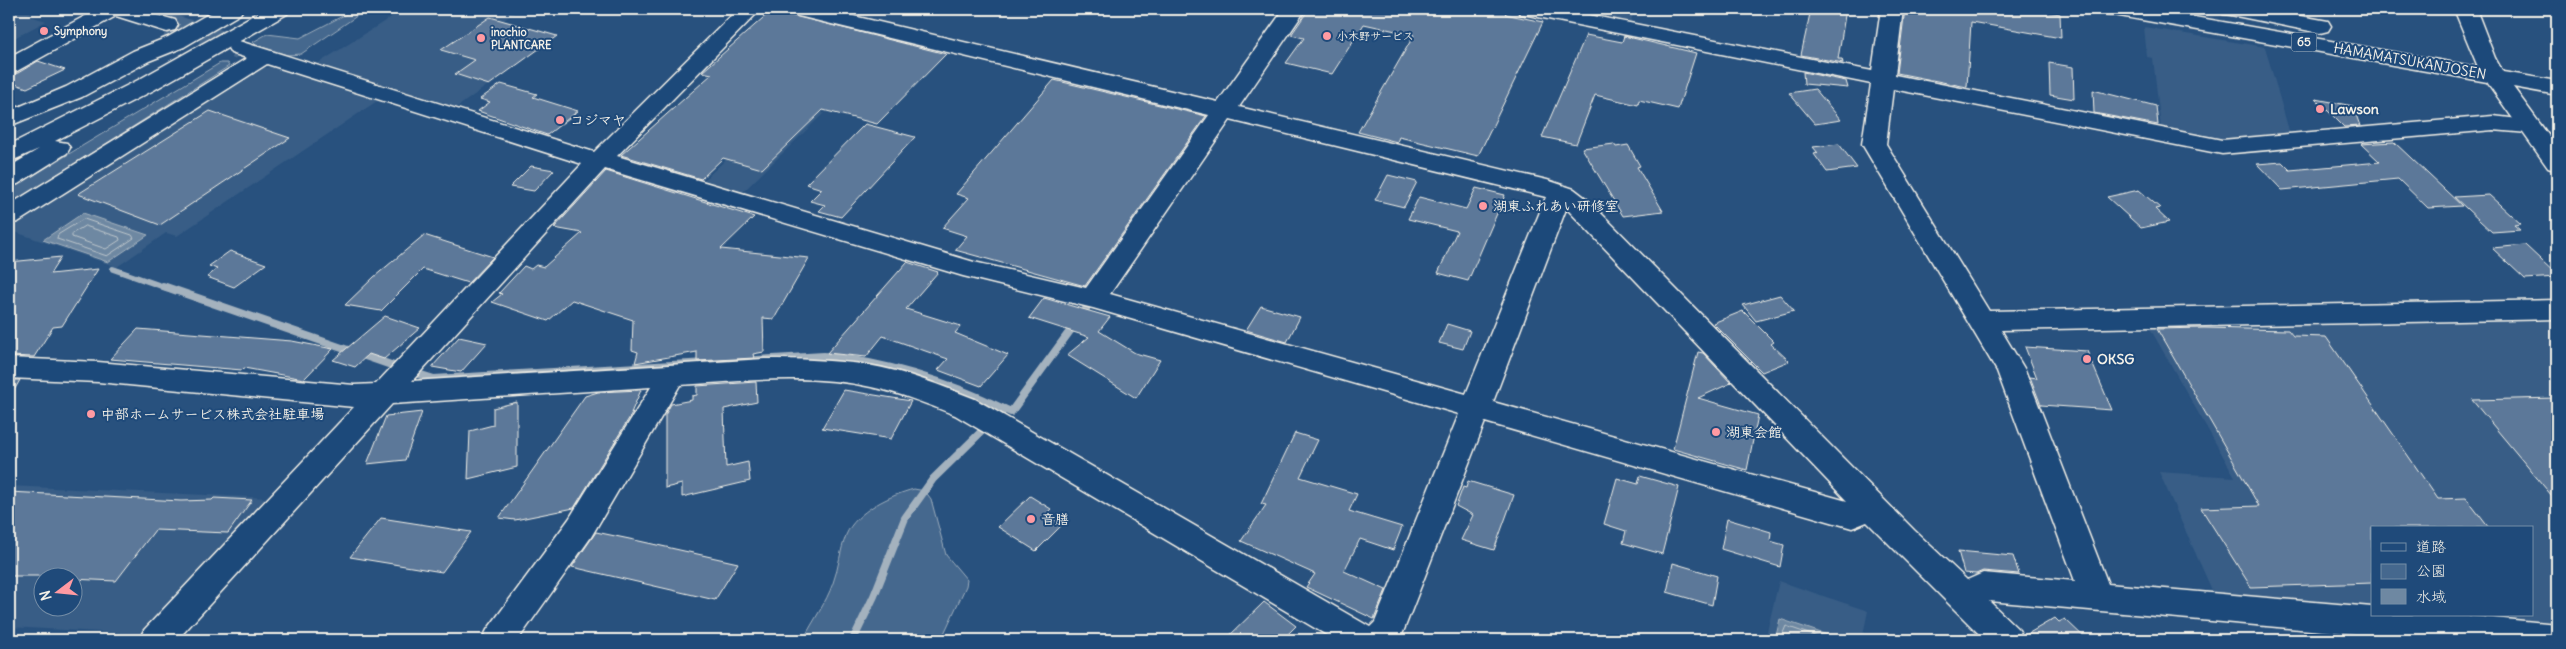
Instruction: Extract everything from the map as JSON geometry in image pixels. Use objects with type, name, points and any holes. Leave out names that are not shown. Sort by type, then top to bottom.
[{"type":"main road","points":[[9,66],[113,9],[171,34]]},
{"type":"main road","points":[[9,118],[74,92],[141,56],[171,34],[232,9]]},
{"type":"main road","points":[[9,154],[208,52],[279,9]]},
{"type":"main road","points":[[156,640],[600,160],[750,9]]},
{"type":"main road","points":[[798,9],[1560,193],[1578,205],[1871,507],[2007,640]]},
{"type":"main road","points":[[1093,299],[1295,9]]},
{"type":"main road","points":[[1528,9],[2222,147],[2493,123],[2528,126]]},
{"type":"main road","points":[[1892,9],[1874,144],[2010,370],[2097,598]]},
{"type":"main road","name":"HAMAMATSUKANJOSEN","points":[[2114,9],[2490,67],[2557,73]]},
{"type":"main road","name":"HAMAMATSUKANJOSEN","points":[[2231,9],[2490,67],[2557,88]]},
{"type":"main road","points":[[2465,9],[2490,67],[2528,126],[2557,163]]},
{"type":"main road","points":[[9,139],[80,105],[159,61],[171,34]]},
{"type":"main road","points":[[239,48],[583,157],[600,160],[972,270],[1093,299],[1852,515],[1871,507]]},
{"type":"main road","points":[[9,178],[186,70],[208,52]]},
{"type":"main road","points":[[9,216],[265,56]]},
{"type":"main road","points":[[1380,640],[1388,631],[1560,193]]},
{"type":"main road","points":[[1981,321],[2557,309]]},
{"type":"main road","points":[[9,368],[98,372],[354,396],[764,369],[818,370],[878,378],[943,397],[988,418],[1362,640]]},
{"type":"main road","points":[[499,640],[580,528],[664,391],[669,375]]},
{"type":"main road","points":[[1964,598],[1983,587],[2557,638]]},
{"type":"shaded area","points":[[9,9],[36,9],[27,15],[46,21],[9,41]]},
{"type":"shaded area","points":[[404,9],[519,9],[504,20],[558,35],[456,108],[317,64]]},
{"type":"shaded area","points":[[1552,9],[1635,9],[1630,24]]},
{"type":"shaded area","points":[[2144,27],[2265,47],[2290,134],[2219,141],[2161,129],[2153,58],[2147,57]]},
{"type":"shaded area","points":[[271,67],[377,101],[177,236],[166,233],[117,267],[9,230],[9,223],[251,70]]},
{"type":"shaded area","points":[[786,103],[824,113],[743,192],[704,180]]},
{"type":"shaded area","points":[[2557,317],[2557,629],[2411,616],[2534,616],[2534,526],[2371,526],[2371,613],[2216,599],[2159,472],[2235,477],[2148,325]]},
{"type":"shaded area","points":[[9,486],[272,498],[150,629],[138,634],[9,627]]},
{"type":"shaded area","points":[[1779,581],[1868,611],[1862,640],[1765,640]]},
{"type":"green space","points":[[356,9],[367,9],[301,54],[287,55],[256,45],[253,42],[267,34],[300,38]]},
{"type":"green space","points":[[220,63],[227,63],[229,66],[9,205],[9,190]]},
{"type":"green space","points":[[914,489],[925,491],[931,499],[946,555],[967,580],[941,640],[803,640],[830,590],[844,541],[851,526],[875,505],[895,495]]},
{"type":"water","points":[[83,213],[148,235],[108,262],[43,240]]},
{"type":"water","points":[[1780,619],[1842,640],[1775,640]]},
{"type":"building","points":[[1309,9],[1493,9],[1507,12],[1505,14],[1543,22],[1478,156],[1399,137],[1397,142],[1358,132],[1414,35],[1364,24],[1332,74],[1286,63],[1304,38],[1291,35]]},
{"type":"building","points":[[1811,9],[1846,9],[1838,59],[1842,59],[1843,63],[1801,55]]},
{"type":"building","points":[[1905,9],[2030,9],[2060,14],[2061,38],[1971,22],[1967,87],[1897,73]]},
{"type":"building","points":[[772,10],[946,54],[877,124],[823,110],[762,169],[723,158],[701,179],[621,155],[712,74],[702,72]]},
{"type":"building","points":[[490,17],[557,36],[489,85],[455,74],[475,60],[441,50]]},
{"type":"building","points":[[1586,35],[1622,42],[1624,36],[1696,53],[1678,109],[1639,100],[1638,105],[1595,95],[1576,144],[1542,137]]},
{"type":"building","points":[[38,61],[65,70],[27,88],[9,82],[9,75],[18,73]]},
{"type":"building","points":[[2049,63],[2073,67],[2074,99],[2050,95]]},
{"type":"building","points":[[1803,72],[1846,81],[1848,88],[1804,84]]},
{"type":"building","points":[[1054,80],[1206,116],[1085,286],[955,250],[967,236],[942,228],[969,198],[956,194]]},
{"type":"building","points":[[501,84],[537,94],[533,97],[578,111],[547,135],[478,111],[490,102],[480,99]]},
{"type":"building","points":[[1815,89],[1841,120],[1815,124],[1789,93]]},
{"type":"building","points":[[2093,90],[2156,106],[2158,125],[2094,113]]},
{"type":"building","points":[[2316,99],[2353,106],[2360,126],[2344,127]]},
{"type":"building","points":[[210,111],[290,138],[160,225],[78,194]]},
{"type":"building","points":[[865,124],[915,137],[841,217],[819,211],[825,205],[810,201],[822,189],[806,184]]},
{"type":"building","points":[[2394,142],[2462,206],[2428,208],[2398,179],[2282,190],[2257,164],[2282,162],[2290,170],[2380,162],[2361,144]]},
{"type":"building","points":[[1614,144],[1616,147],[1628,145],[1640,166],[1637,167],[1663,211],[1623,216],[1582,148]]},
{"type":"building","points":[[1839,144],[1857,168],[1827,172],[1814,154],[1818,153],[1813,147]]},
{"type":"building","points":[[531,166],[554,170],[534,191],[510,187]]},
{"type":"building","points":[[606,171],[754,217],[721,249],[809,258],[774,319],[763,318],[764,352],[753,354],[754,358],[697,361],[697,352],[635,363],[638,352],[632,350],[633,320],[572,300],[548,321],[492,302],[502,294],[499,293],[524,266],[531,269],[536,265],[544,267],[582,233],[554,228]]},
{"type":"building","points":[[1388,175],[1417,182],[1404,207],[1375,200]]},
{"type":"building","points":[[1476,188],[1505,195],[1468,281],[1438,273],[1457,231],[1408,219],[1419,197],[1466,209]]},
{"type":"building","points":[[2139,190],[2160,208],[2155,209],[2169,222],[2141,228],[2107,197]]},
{"type":"building","points":[[2489,195],[2521,224],[2514,225],[2520,230],[2492,232],[2454,197]]},
{"type":"building","points":[[424,235],[493,257],[468,283],[423,269],[381,311],[345,305],[374,277]]},
{"type":"building","points":[[2525,245],[2557,277],[2525,279],[2492,248]]},
{"type":"building","points":[[230,251],[266,264],[234,287],[207,277],[217,269],[209,266]]},
{"type":"building","points":[[61,257],[50,274],[98,269],[62,326],[53,327],[34,357],[9,356],[9,262]]},
{"type":"building","points":[[907,262],[938,272],[906,309],[961,326],[955,333],[1008,355],[981,386],[938,370],[948,359],[883,336],[866,357],[827,353]]},
{"type":"building","points":[[1780,295],[1794,311],[1756,321],[1743,305]]},
{"type":"building","points":[[1044,298],[1110,317],[1099,331],[1135,353],[1160,360],[1136,398],[1067,355],[1089,337],[1029,318]]},
{"type":"building","points":[[1261,306],[1300,317],[1287,342],[1246,330]]},
{"type":"building","points":[[1743,311],[1774,342],[1771,344],[1789,361],[1762,372],[1713,323]]},
{"type":"building","points":[[385,316],[420,328],[384,359],[369,354],[355,367],[333,360]]},
{"type":"building","points":[[1447,324],[1470,331],[1463,349],[1439,343]]},
{"type":"building","points":[[138,329],[292,341],[333,349],[304,379],[244,368],[242,370],[110,359]]},
{"type":"building","points":[[2157,329],[2288,330],[2293,336],[2326,337],[2438,499],[2466,498],[2487,526],[2371,526],[2371,583],[2251,587],[2201,508],[2259,506]]},
{"type":"building","points":[[459,337],[487,343],[461,372],[432,367]]},
{"type":"building","points":[[2025,347],[2087,351],[2112,410],[2041,405],[2030,377],[2037,378]]},
{"type":"building","name":"湖東会館","points":[[1698,352],[1703,353],[1731,383],[1698,398],[1758,415],[1747,470],[1673,449]]},
{"type":"building","points":[[9,380],[20,380],[9,399]]},
{"type":"building","points":[[756,382],[757,402],[724,409],[726,467],[748,462],[750,481],[682,497],[682,484],[665,488],[665,415],[671,404],[692,400],[692,396],[697,395],[697,386]]},
{"type":"building","points":[[641,390],[631,413],[633,412],[574,508],[515,520],[499,518],[585,396],[598,392]]},
{"type":"building","points":[[844,390],[911,401],[891,439],[822,428]]},
{"type":"building","points":[[2557,398],[2557,502],[2472,400]]},
{"type":"building","points":[[517,402],[517,467],[468,479],[470,431],[493,425],[493,408]]},
{"type":"building","points":[[422,412],[405,460],[367,464],[386,416]]},
{"type":"building","points":[[1295,433],[1318,440],[1300,477],[1357,494],[1349,511],[1402,527],[1393,550],[1360,539],[1344,571],[1386,590],[1374,619],[1306,587],[1315,574],[1241,541],[1266,505],[1261,504]]},
{"type":"building","points":[[1640,476],[1679,487],[1662,554],[1623,543],[1626,531],[1604,524],[1617,478],[1638,484]]},
{"type":"building","points":[[1468,481],[1514,495],[1494,550],[1461,540],[1473,515],[1456,506],[1463,487],[1466,488]]},
{"type":"building","points":[[9,492],[181,501],[212,500],[214,498],[252,500],[228,533],[155,530],[116,581],[82,579],[82,566],[32,566],[32,576],[9,576]]},
{"type":"building","name":"音膳","points":[[1030,496],[1051,509],[1046,514],[1063,524],[1036,551],[998,527]]},
{"type":"building","points":[[381,518],[471,532],[442,572],[350,557]]},
{"type":"building","points":[[1727,519],[1771,532],[1770,541],[1784,545],[1780,567],[1721,549]]},
{"type":"building","points":[[596,532],[738,563],[715,600],[572,567]]},
{"type":"building","points":[[1958,551],[2013,556],[2019,574],[1983,571],[1976,574],[1964,573]]},
{"type":"building","points":[[1673,563],[1717,576],[1712,605],[1667,592]]},
{"type":"building","points":[[1264,602],[1296,626],[1282,640],[1225,640]]},
{"type":"building","points":[[2055,618],[2059,622],[2065,619],[2087,640],[2026,640],[2024,636]]},
{"type":"waterway","points":[[113,269],[167,288]]},
{"type":"waterway","points":[[163,286],[394,366]]},
{"type":"waterway","points":[[1004,409],[1011,412],[1086,309]]},
{"type":"waterway","points":[[418,374],[434,379],[824,356],[894,368],[960,390],[1004,409]]},
{"type":"waterway","points":[[853,640],[874,596],[905,518],[933,479],[982,431]]},
{"type":"tunnel","points":[[167,25],[239,48]]},
{"type":"place","name":"Symphony","points":[[44,31]]},
{"type":"place","name":"小木野サービス","points":[[1327,36]]},
{"type":"place","name":"inochio PLANTCARE","points":[[481,38]]},
{"type":"place","name":"Lawson","points":[[2320,109]]},
{"type":"place","name":"コジマヤ","points":[[560,120]]},
{"type":"place","name":"湖東ふれあい研修室","points":[[1483,206]]},
{"type":"place","name":"OKSG","points":[[2087,359]]},
{"type":"place","name":"中部ホームサービス株式会社駐車場","points":[[91,414]]},
{"type":"place","name":"湖東会館","points":[[1716,432]]},
{"type":"place","name":"音膳","points":[[1031,519]]}]
